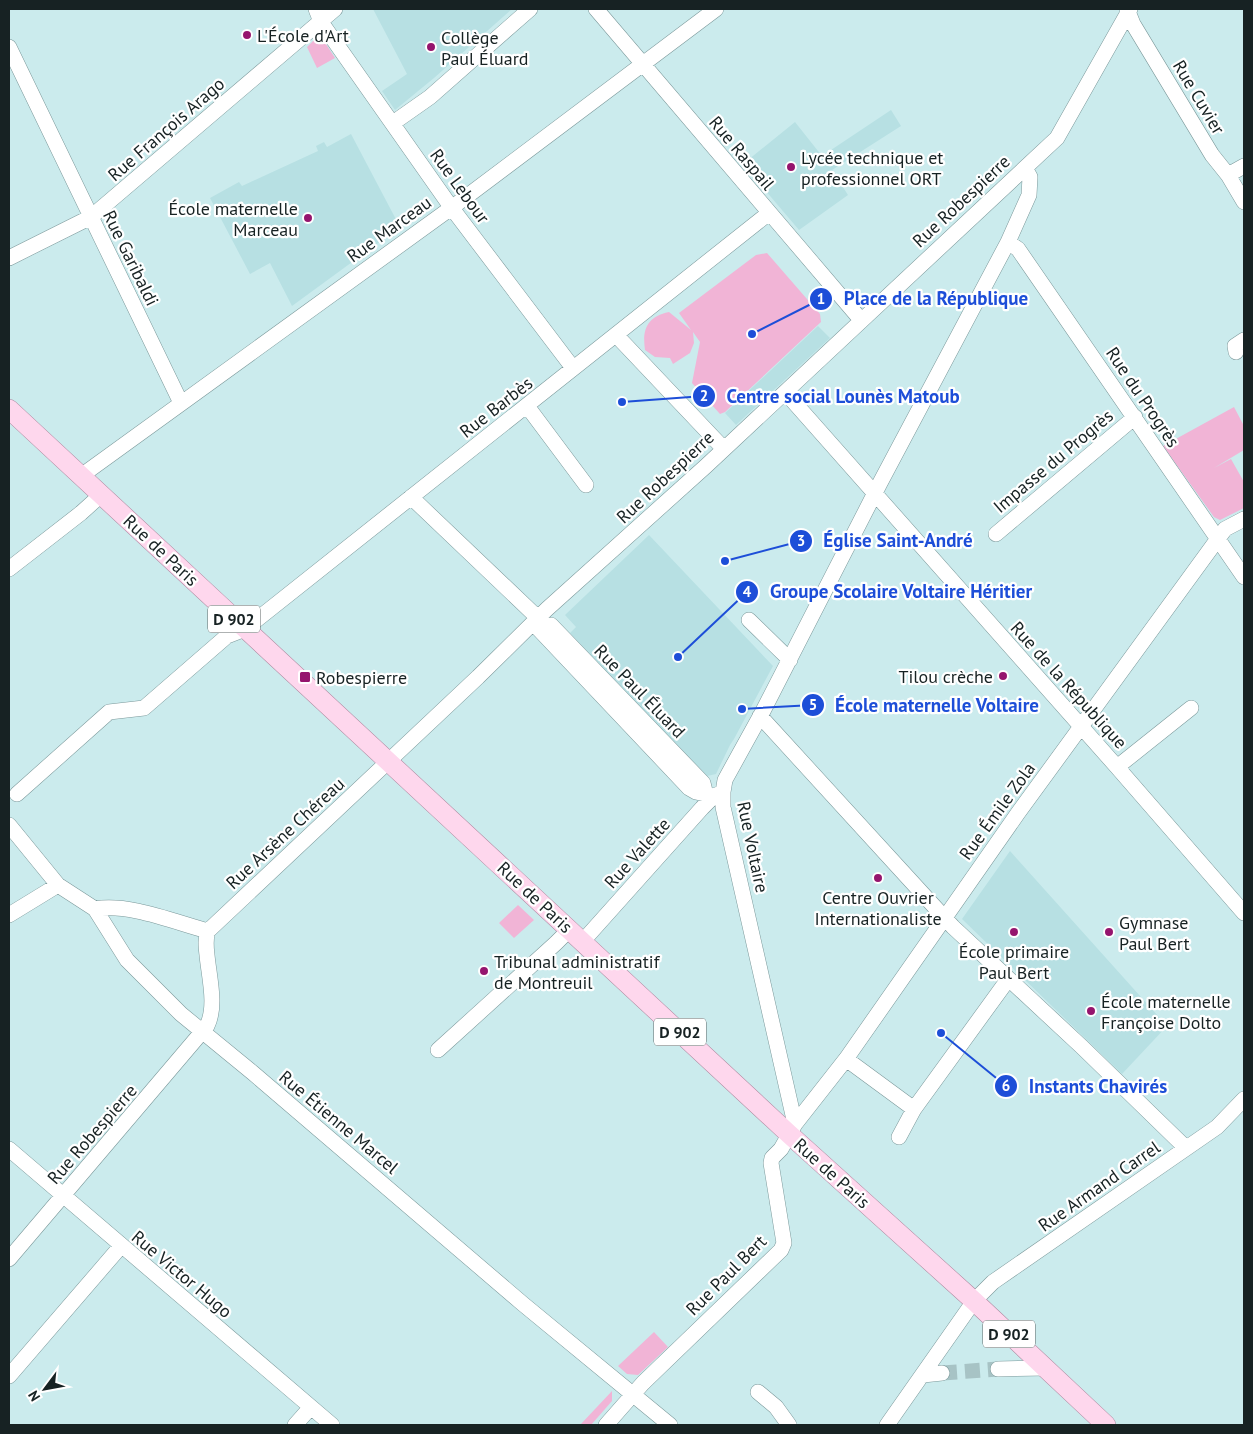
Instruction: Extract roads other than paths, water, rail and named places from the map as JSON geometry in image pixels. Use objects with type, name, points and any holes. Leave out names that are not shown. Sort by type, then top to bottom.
[{"type":"main road","name":"Rue de Paris","points":[[9,409],[576,935],[792,1129],[1106,1425]]},
{"type":"street","name":"Rue François Arago","points":[[9,258],[91,218],[318,15],[335,9]]},
{"type":"street","points":[[393,124],[430,97],[530,9]]},
{"type":"street","name":"Rue Raspail","points":[[596,9],[862,320]]},
{"type":"street","name":"Rue Marceau","points":[[81,476],[451,208],[716,9]]},
{"type":"street","name":"Rue Robespierre","points":[[388,761],[1057,138],[1128,10]]},
{"type":"street","name":"Rue Cuvier","points":[[1128,10],[1133,24],[1212,155],[1228,175],[1244,202]]},
{"type":"street","name":"Rue Lebour","points":[[318,15],[451,208],[573,368]]},
{"type":"street","name":"Rue Garibaldi","points":[[9,47],[181,403]]},
{"type":"street","points":[[1228,175],[1244,166]]},
{"type":"street","name":"Rue Voltaire","points":[[792,1129],[723,807],[714,794],[726,780],[790,660],[1008,242],[1029,196],[1030,177],[1025,168]]},
{"type":"street","name":"Rue Barbès","points":[[17,794],[109,712],[144,708],[227,636],[245,629],[769,213]]},
{"type":"street","name":"Rue du Progrès","points":[[1008,242],[1018,249],[1244,577]]},
{"type":"street","points":[[616,335],[724,449]]},
{"type":"street","name":"Rue de la République","points":[[785,392],[1117,767],[1244,914]]},
{"type":"street","points":[[528,406],[586,485]]},
{"type":"street","name":"Impasse du Progrès","points":[[996,534],[1135,417]]},
{"type":"street","points":[[9,569],[82,513],[102,494]]},
{"type":"street","name":"Rue Paul Éluard","points":[[411,497],[536,624],[689,788],[696,792],[714,794]]},
{"type":"street","name":"Rue Émile Zola","points":[[792,1129],[846,1059],[1018,813],[1217,539],[1225,529],[1244,519]]},
{"type":"street","points":[[749,620],[790,660]]},
{"type":"street","points":[[1117,767],[1191,708]]},
{"type":"street","points":[[760,716],[945,918],[1186,1148]]},
{"type":"street","name":"Rue Arsène Chéreau","points":[[208,931],[388,761]]},
{"type":"street","name":"Rue Valette","points":[[438,1050],[560,940],[576,935],[714,794]]},
{"type":"street","name":"Rue Étienne Marcel","points":[[9,825],[58,885],[95,909],[127,960],[203,1033],[253,1073],[523,1304],[670,1425]]},
{"type":"street","points":[[9,915],[58,885]]},
{"type":"street","points":[[95,909],[104,907],[136,911],[208,931],[205,942],[211,999],[211,1019],[203,1033]]},
{"type":"street","points":[[899,1137],[914,1109],[1004,985],[1010,980]]},
{"type":"street","name":"Rue Robespierre","points":[[9,1259],[203,1033]]},
{"type":"street","points":[[846,1059],[914,1109]]},
{"type":"street","name":"Rue Armand Carrel","points":[[887,1425],[974,1301],[993,1282],[1217,1127],[1244,1099]]},
{"type":"street","name":"Rue Paul Bert","points":[[633,1393],[781,1250],[784,1244],[771,1163],[772,1158],[781,1149],[792,1129]]},
{"type":"street","name":"Rue Victor Hugo","points":[[9,1150],[332,1425]]},
{"type":"street","points":[[9,1376],[121,1246]]},
{"type":"street","points":[[998,1369],[1045,1368]]},
{"type":"street","points":[[923,1375],[942,1373]]},
{"type":"street","points":[[758,1392],[776,1407],[788,1425]]},
{"type":"street","points":[[606,1425],[633,1393]]},
{"type":"street","points":[[296,1425],[311,1407]]},
{"type":"tunnel","points":[[942,1373],[998,1369]]},
{"type":"place","name":"L'École d'Art","points":[[247,35]]},
{"type":"place","name":"Collège Paul Éluard","points":[[431,47]]},
{"type":"place","name":"Lycée technique et professionnel ORT","points":[[791,167]]},
{"type":"place","name":"École maternelle Marceau","points":[[308,218]]},
{"type":"place","name":"Place de la République","points":[[752,334]]},
{"type":"place","name":"Centre social Lounès Matoub","points":[[622,402]]},
{"type":"place","name":"Église Saint-André","points":[[725,561]]},
{"type":"place","name":"Groupe Scolaire Voltaire Héritier","points":[[678,657]]},
{"type":"place","name":"Tilou crèche","points":[[1003,676]]},
{"type":"place","name":"Robespierre","points":[[305,677]]},
{"type":"place","name":"École maternelle Voltaire","points":[[742,709]]},
{"type":"place","name":"Centre Ouvrier Internationaliste","points":[[878,878]]},
{"type":"place","name":"École primaire Paul Bert","points":[[1014,932]]},
{"type":"place","name":"Gymnase Paul Bert","points":[[1109,932]]},
{"type":"place","name":"Tribunal administratif de Montreuil","points":[[484,971]]},
{"type":"place","name":"École maternelle Françoise Dolto","points":[[1091,1011]]},
{"type":"place","name":"Instants Chavirés","points":[[941,1033]]}]
